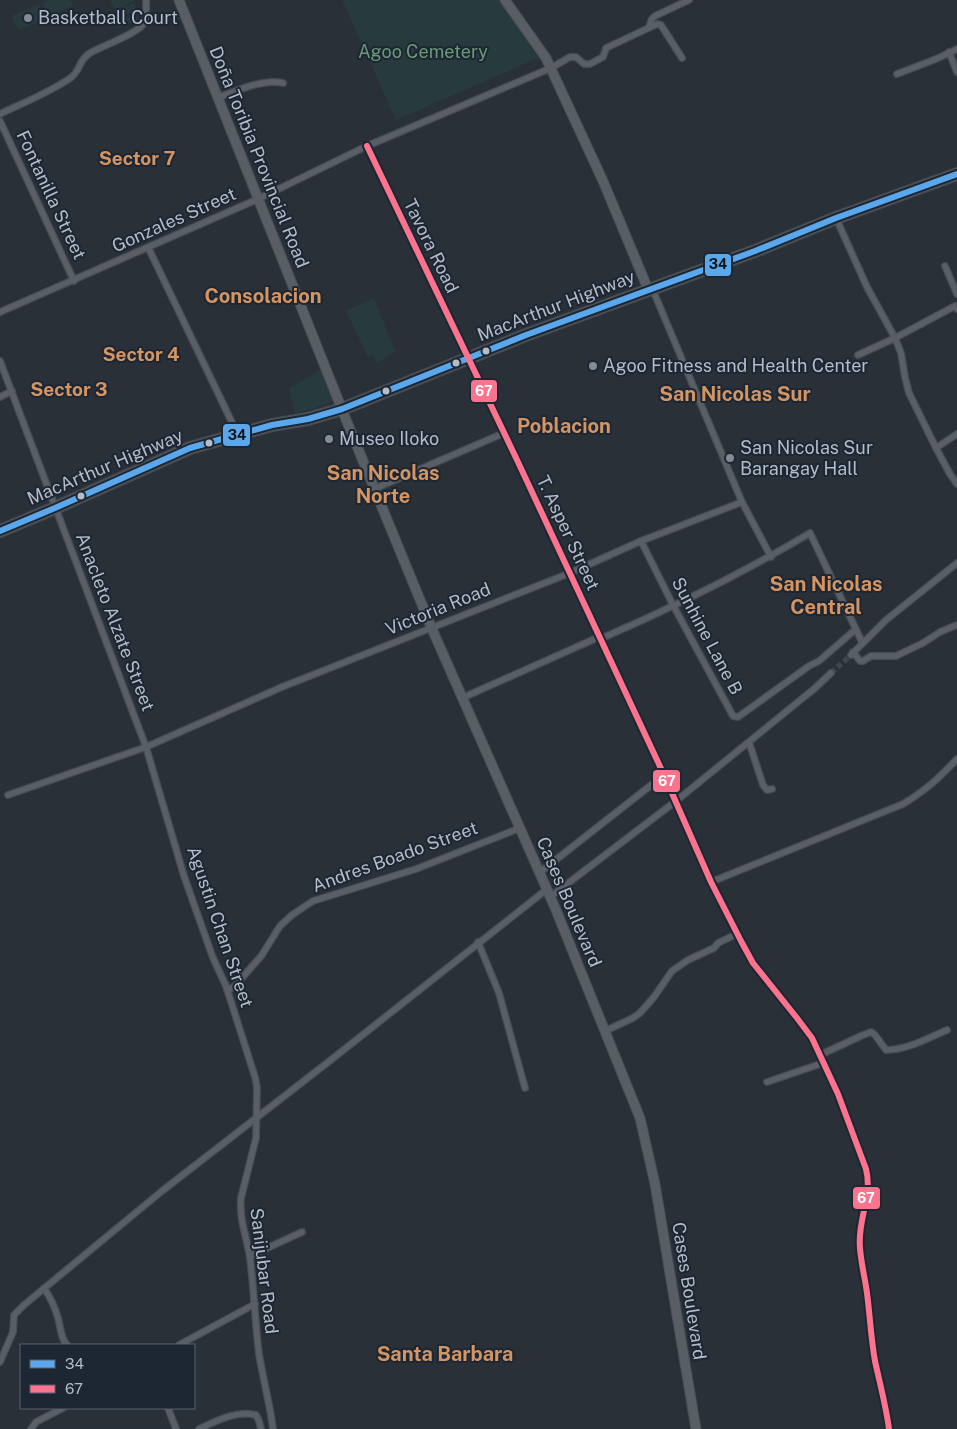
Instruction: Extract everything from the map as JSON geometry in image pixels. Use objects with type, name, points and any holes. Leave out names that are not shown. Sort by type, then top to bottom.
[{"type":"highway","name":"MacArthur Highway","points":[[0,531],[190,448],[238,434],[308,419],[342,409],[526,334],[754,252],[836,218],[957,174]]},
{"type":"street","points":[[0,114],[31,100],[69,79],[76,74],[82,59],[140,28],[146,18],[146,0]]},
{"type":"street","name":"Doña Toribia Provincial Road","points":[[179,0],[342,409]]},
{"type":"street","points":[[505,0],[551,68],[603,181],[742,502],[770,557]]},
{"type":"street","points":[[649,27],[655,16],[689,0]]},
{"type":"street","points":[[649,27],[657,24],[661,25],[682,58]]},
{"type":"street","name":"Gonzales Street","points":[[0,312],[258,199],[367,146],[551,68],[572,56],[580,59],[584,64],[590,64],[602,58],[606,48],[649,27]]},
{"type":"street","points":[[897,74],[957,49]]},
{"type":"street","points":[[949,52],[957,72]]},
{"type":"street","points":[[217,98],[267,82],[276,81],[283,83]]},
{"type":"street","name":"Fontanilla Street","points":[[0,121],[74,281]]},
{"type":"street","name":"Tavora Road","points":[[367,146],[469,358]]},
{"type":"street","points":[[836,218],[867,287],[895,338],[901,353],[910,393],[936,448],[957,484]]},
{"type":"street","points":[[148,247],[238,434]]},
{"type":"street","points":[[945,266],[957,294]]},
{"type":"street","points":[[858,355],[956,307]]},
{"type":"street","name":"T. Asper Street","points":[[469,358],[664,775],[711,882],[737,934],[753,963],[812,1038],[838,1094],[868,1175],[868,1191],[860,1230],[860,1247],[872,1342],[888,1429]]},
{"type":"street","name":"Anacleto Alzate Street","points":[[0,361],[146,747]]},
{"type":"street","points":[[0,397],[12,391]]},
{"type":"street","name":"Cases Boulevard","points":[[342,409],[432,628],[548,893],[640,1118],[655,1184],[696,1429]]},
{"type":"street","points":[[374,489],[504,433]]},
{"type":"street","points":[[936,448],[957,434]]},
{"type":"street","name":"Victoria Road","points":[[8,795],[146,747],[282,688],[570,573],[641,541],[742,502]]},
{"type":"street","points":[[462,698],[635,624],[717,585],[810,533],[862,642]]},
{"type":"street","name":"Sunhine Lane B","points":[[641,541],[733,716],[738,717],[819,661],[856,629]]},
{"type":"street","points":[[957,563],[886,620],[852,654],[862,662],[871,656],[896,656],[957,625]]},
{"type":"street","points":[[0,1362],[13,1332],[14,1315],[44,1288],[162,1191],[340,1053],[478,942],[676,801],[750,742],[831,673]]},
{"type":"street","points":[[750,742],[764,784],[767,790],[772,789]]},
{"type":"street","name":"Agustin Chan Street","points":[[146,747],[184,876],[213,958],[227,990],[256,1082],[258,1101],[256,1117]]},
{"type":"street","points":[[711,882],[903,804],[926,790],[957,759]]},
{"type":"street","points":[[539,873],[664,775]]},
{"type":"street","name":"Andres Boado Street","points":[[227,990],[234,987],[262,954],[280,926],[292,915],[313,901],[416,869],[520,828]]},
{"type":"street","points":[[605,1031],[640,1013],[672,971],[688,960],[714,948],[718,943],[737,934]]},
{"type":"street","points":[[478,942],[499,993],[525,1088]]},
{"type":"street","points":[[820,1055],[871,1032],[876,1035],[886,1050],[893,1050],[947,1030]]},
{"type":"street","points":[[767,1082],[823,1063]]},
{"type":"street","name":"Sanijubar Road","points":[[256,1117],[256,1138],[240,1205],[250,1256],[256,1304],[259,1353],[273,1429]]},
{"type":"street","points":[[250,1256],[302,1232]]},
{"type":"street","points":[[44,1288],[51,1298],[63,1340],[66,1344]]},
{"type":"street","points":[[181,1344],[256,1304]]},
{"type":"street","points":[[31,1429],[36,1422],[61,1409]]},
{"type":"street","points":[[168,1409],[176,1429]]},
{"type":"street","points":[[198,1429],[226,1417],[248,1413],[256,1415],[262,1429]]},
{"type":"green space","name":"Basketball Court","points":[[49,0],[71,0],[73,6],[48,16],[42,3]]},
{"type":"green space","points":[[110,0],[136,0],[115,10]]},
{"type":"green space","name":"Agoo Cemetery","points":[[342,0],[500,0],[538,58],[396,120]]},
{"type":"green space","points":[[134,3],[137,10],[117,18],[114,11]]},
{"type":"green space","name":"Basketball Court","points":[[39,4],[44,20],[19,30],[11,16]]},
{"type":"green space","points":[[136,13],[139,20],[118,28],[116,22]]},
{"type":"green space","points":[[374,298],[395,351],[377,363],[373,355],[368,357],[346,311]]},
{"type":"green space","points":[[320,370],[333,402],[295,413],[289,388]]},
{"type":"tunnel","points":[[831,673],[851,655]]},
{"type":"transit line","name":"67","points":[[367,146],[518,462],[664,775],[711,882],[753,963],[812,1038],[838,1094],[868,1179],[860,1248],[875,1361],[889,1429]]},
{"type":"transit line","name":"34","points":[[0,531],[190,448],[272,425],[308,419],[342,409],[526,335],[957,174]]},
{"type":"place","name":"Basketball Court","points":[[28,18]]},
{"type":"place","name":"Agoo Fitness and Health Center","points":[[593,366]]},
{"type":"place","name":"Museo Iloko","points":[[329,439]]},
{"type":"place","name":"San Nicolas Sur Barangay Hall","points":[[730,458]]},
{"type":"district","name":"Sector 7","points":[[137,158]]},
{"type":"district","name":"Consolacion","points":[[263,296]]},
{"type":"district","name":"Sector 4","points":[[141,354]]},
{"type":"district","name":"Sector 3","points":[[69,389]]},
{"type":"district","name":"San Nicolas Sur","points":[[735,394]]},
{"type":"district","name":"Poblacion","points":[[564,426]]},
{"type":"district","name":"San Nicolas Norte","points":[[383,484]]},
{"type":"district","name":"San Nicolas Central","points":[[826,596]]},
{"type":"district","name":"Santa Barbara","points":[[445,1354]]}]
